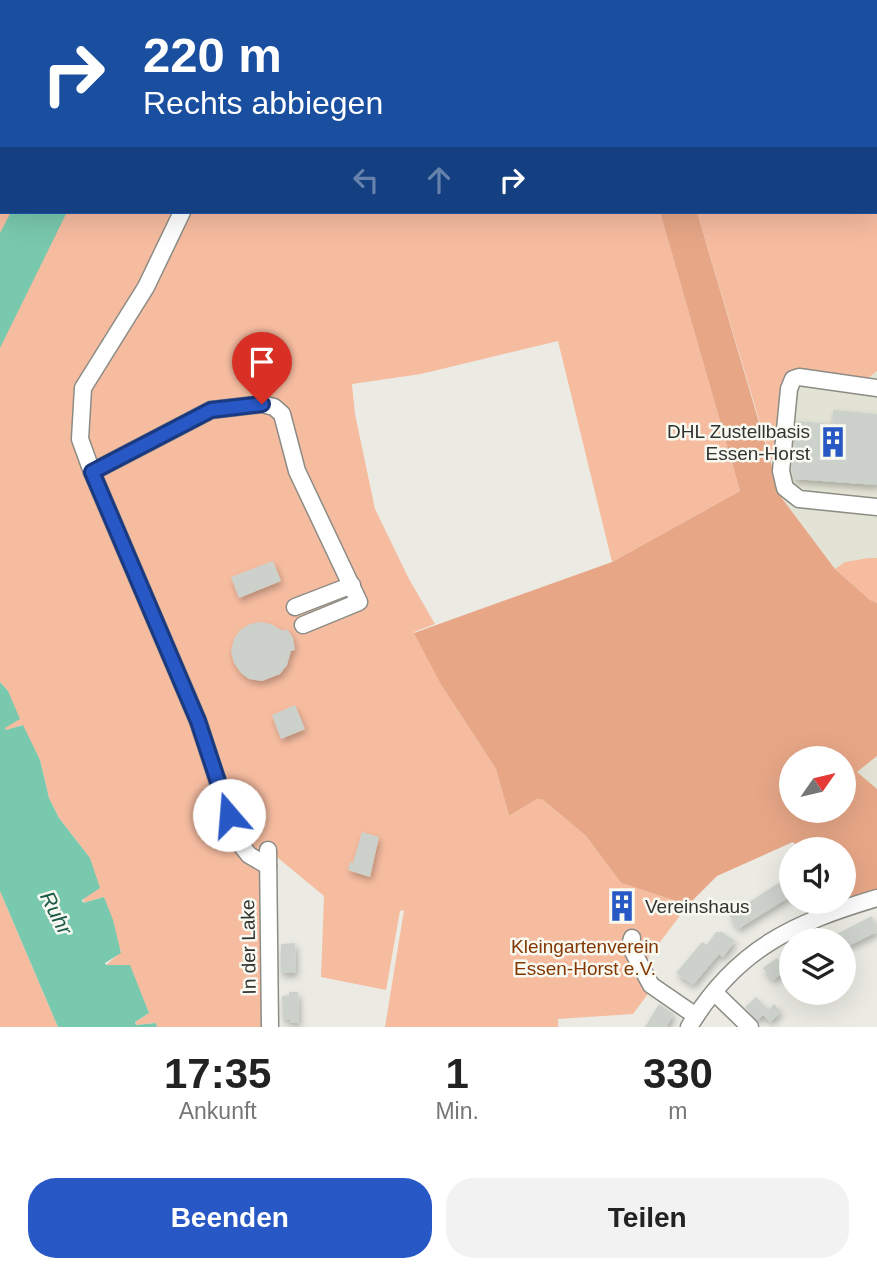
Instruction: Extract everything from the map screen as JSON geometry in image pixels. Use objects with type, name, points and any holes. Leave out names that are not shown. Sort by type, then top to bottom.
[{"type":"street","points":[[180,214],[146,287],[83,388],[80,439],[92,472],[211,410],[262,404],[274,407],[282,414],[297,471],[359,602],[303,625]]},
{"type":"street","points":[[877,388],[799,377],[793,379],[789,389],[781,471],[785,488],[799,499],[877,507]]},
{"type":"street","name":"In der Lake","points":[[92,472],[198,721],[237,840],[249,855],[268,858],[270,1027]]},
{"type":"street","points":[[295,607],[352,584]]},
{"type":"street","points":[[632,938],[630,946],[651,985],[692,1021],[736,967],[778,935],[811,919],[877,898]]},
{"type":"street","points":[[714,992],[750,1027]]},
{"type":"shaded area","points":[[661,214],[698,214],[781,497],[835,569],[877,603],[877,756],[857,772],[877,789],[877,897],[856,900],[856,837],[779,837],[779,848],[717,876],[688,905],[621,883],[586,836],[542,799],[537,799],[509,816],[496,769],[440,683],[414,633],[612,562],[740,491]]},
{"type":"shaded area","points":[[877,371],[877,558],[845,562],[835,569],[781,497],[771,460],[779,456],[787,372],[867,379]]},
{"type":"shaded area","points":[[877,756],[877,789],[857,772]]},
{"type":"green space","name":"Kleingartenverein Essen-Horst e.V.","points":[[0,214],[661,214],[740,491],[612,562],[558,341],[421,374],[352,384],[355,414],[375,509],[409,579],[435,624],[414,632],[440,683],[496,769],[509,816],[537,799],[542,799],[586,836],[621,883],[688,905],[645,962],[656,983],[633,1014],[558,1019],[558,1027],[385,1027],[404,910],[400,911],[386,990],[321,977],[324,896],[278,858],[270,862],[267,1027],[157,1027],[156,1023],[136,1025],[135,1022],[149,1013],[141,994],[106,965],[121,952],[104,897],[83,903],[90,858],[59,818],[49,798],[40,760],[22,725],[6,731],[8,691],[0,682]]},
{"type":"green space","points":[[698,214],[877,214],[877,371],[867,379],[787,372],[779,456],[771,460]]},
{"type":"green space","points":[[877,558],[877,603],[835,569],[845,562]]},
{"type":"green space","points":[[0,891],[58,1027],[0,1027]]},
{"type":"water","points":[[10,214],[66,214],[0,348],[0,233]]},
{"type":"water","name":"Ruhr","points":[[0,682],[8,691],[20,719],[5,728],[6,730],[23,725],[40,760],[49,798],[59,818],[90,858],[100,888],[82,900],[83,903],[104,897],[121,953],[105,963],[130,965],[149,1013],[135,1022],[136,1025],[156,1023],[157,1027],[58,1027],[0,891]]},
{"type":"building","name":"DHL Zustellbasis Essen-Horst","points":[[833,410],[877,414],[877,485],[794,479],[792,470],[796,421],[832,424]]},
{"type":"building","points":[[273,561],[281,581],[239,598],[231,577]]},
{"type":"building","points":[[261,622],[283,631],[287,629],[293,638],[295,650],[291,651],[287,665],[280,674],[262,681],[249,679],[241,673],[234,663],[231,651],[240,630]]},
{"type":"building","points":[[295,705],[305,729],[281,739],[272,715]]},
{"type":"building","points":[[362,832],[379,837],[370,877],[348,870],[350,862],[353,863]]},
{"type":"building","points":[[779,883],[779,903],[738,929],[729,915]]},
{"type":"building","points":[[872,916],[877,932],[856,942],[856,928],[848,928]]},
{"type":"building","points":[[716,932],[722,932],[735,941],[723,957],[719,954],[693,985],[676,973],[702,942],[707,945]]},
{"type":"building","points":[[295,943],[296,973],[281,973],[281,944]]},
{"type":"building","points":[[777,958],[779,976],[773,980],[763,968]]},
{"type":"building","points":[[289,992],[298,992],[299,1023],[290,1023],[290,1019],[283,1020],[282,996],[289,995]]},
{"type":"building","points":[[756,997],[768,1010],[774,1004],[781,1012],[770,1022],[763,1015],[757,1020],[745,1007]]},
{"type":"building","points":[[659,1004],[674,1014],[666,1027],[645,1027]]},
{"type":"place","name":"DHL Zustellbasis Essen-Horst","points":[[833,442]]},
{"type":"place","name":"Vereinshaus","points":[[622,906]]},
{"type":"route","points":[[229,815],[198,721],[92,472],[211,410],[262,404]]}]
